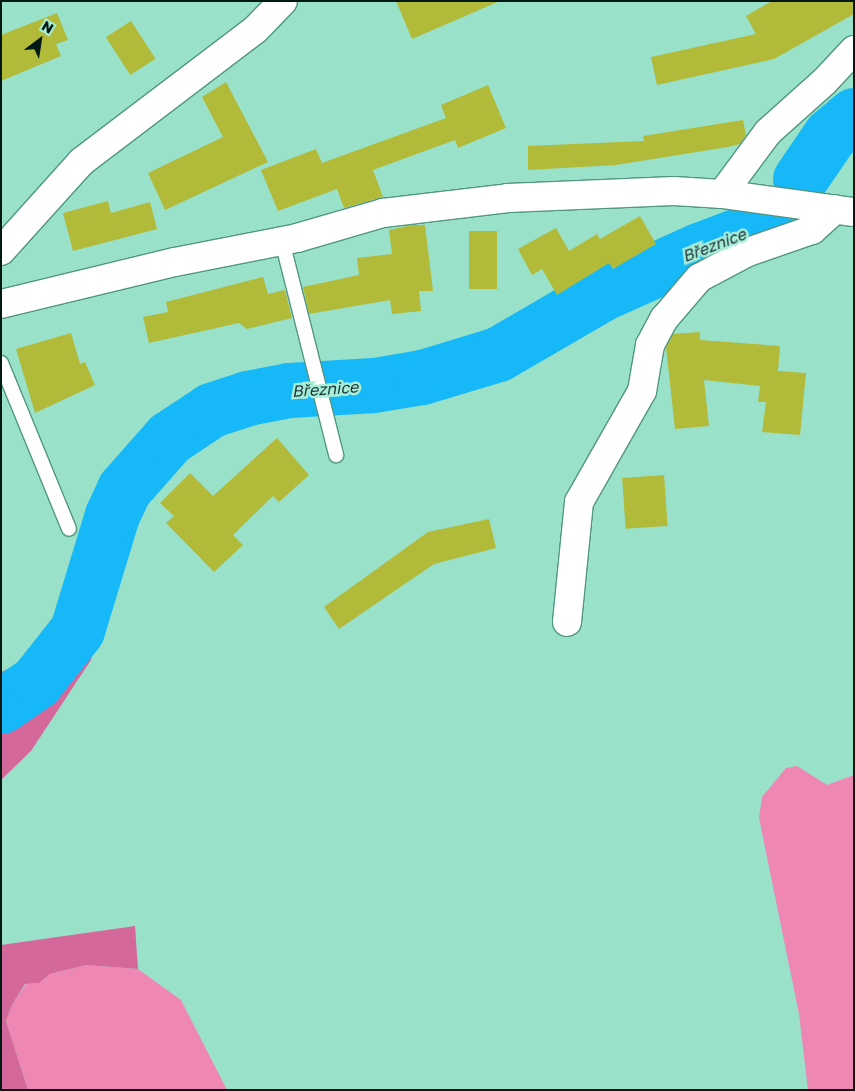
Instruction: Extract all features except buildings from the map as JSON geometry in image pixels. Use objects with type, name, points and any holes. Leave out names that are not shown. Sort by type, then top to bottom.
[{"type":"street","points":[[1,252],[81,162],[255,30],[283,1]]},
{"type":"street","points":[[722,194],[768,132],[824,82],[854,50]]},
{"type":"street","points":[[1,304],[175,262],[282,241],[384,213],[508,198],[674,191],[722,194],[845,210]]},
{"type":"street","points":[[567,622],[579,502],[635,406],[646,377],[650,346],[674,304],[699,278],[748,252],[812,230],[845,210]]},
{"type":"lane","points":[[282,241],[336,454]]},
{"type":"lane","points":[[1,363],[69,529]]},
{"type":"shaded area","points":[[64,613],[96,630],[91,660],[31,751],[1,780],[1,672],[23,663]]},
{"type":"shaded area","points":[[797,766],[827,785],[854,775],[854,1090],[808,1090],[799,1014],[759,818],[762,797],[786,768]]},
{"type":"shaded area","points":[[135,926],[138,969],[86,965],[50,974],[39,983],[25,984],[12,1005],[6,1021],[28,1090],[1,1090],[1,945]]},
{"type":"shaded area","points":[[86,965],[138,969],[181,1000],[227,1090],[28,1090],[6,1021],[12,1005],[26,984],[39,983],[50,974]]},
{"type":"waterway","name":"Březnice","points":[[800,179],[830,135],[854,115]]},
{"type":"waterway","name":"Březnice","points":[[1,706],[36,682],[77,630],[112,515],[124,489],[169,438],[211,410],[247,398],[289,390],[374,385],[422,377],[498,354],[601,294],[699,250],[757,228],[778,213]]}]
